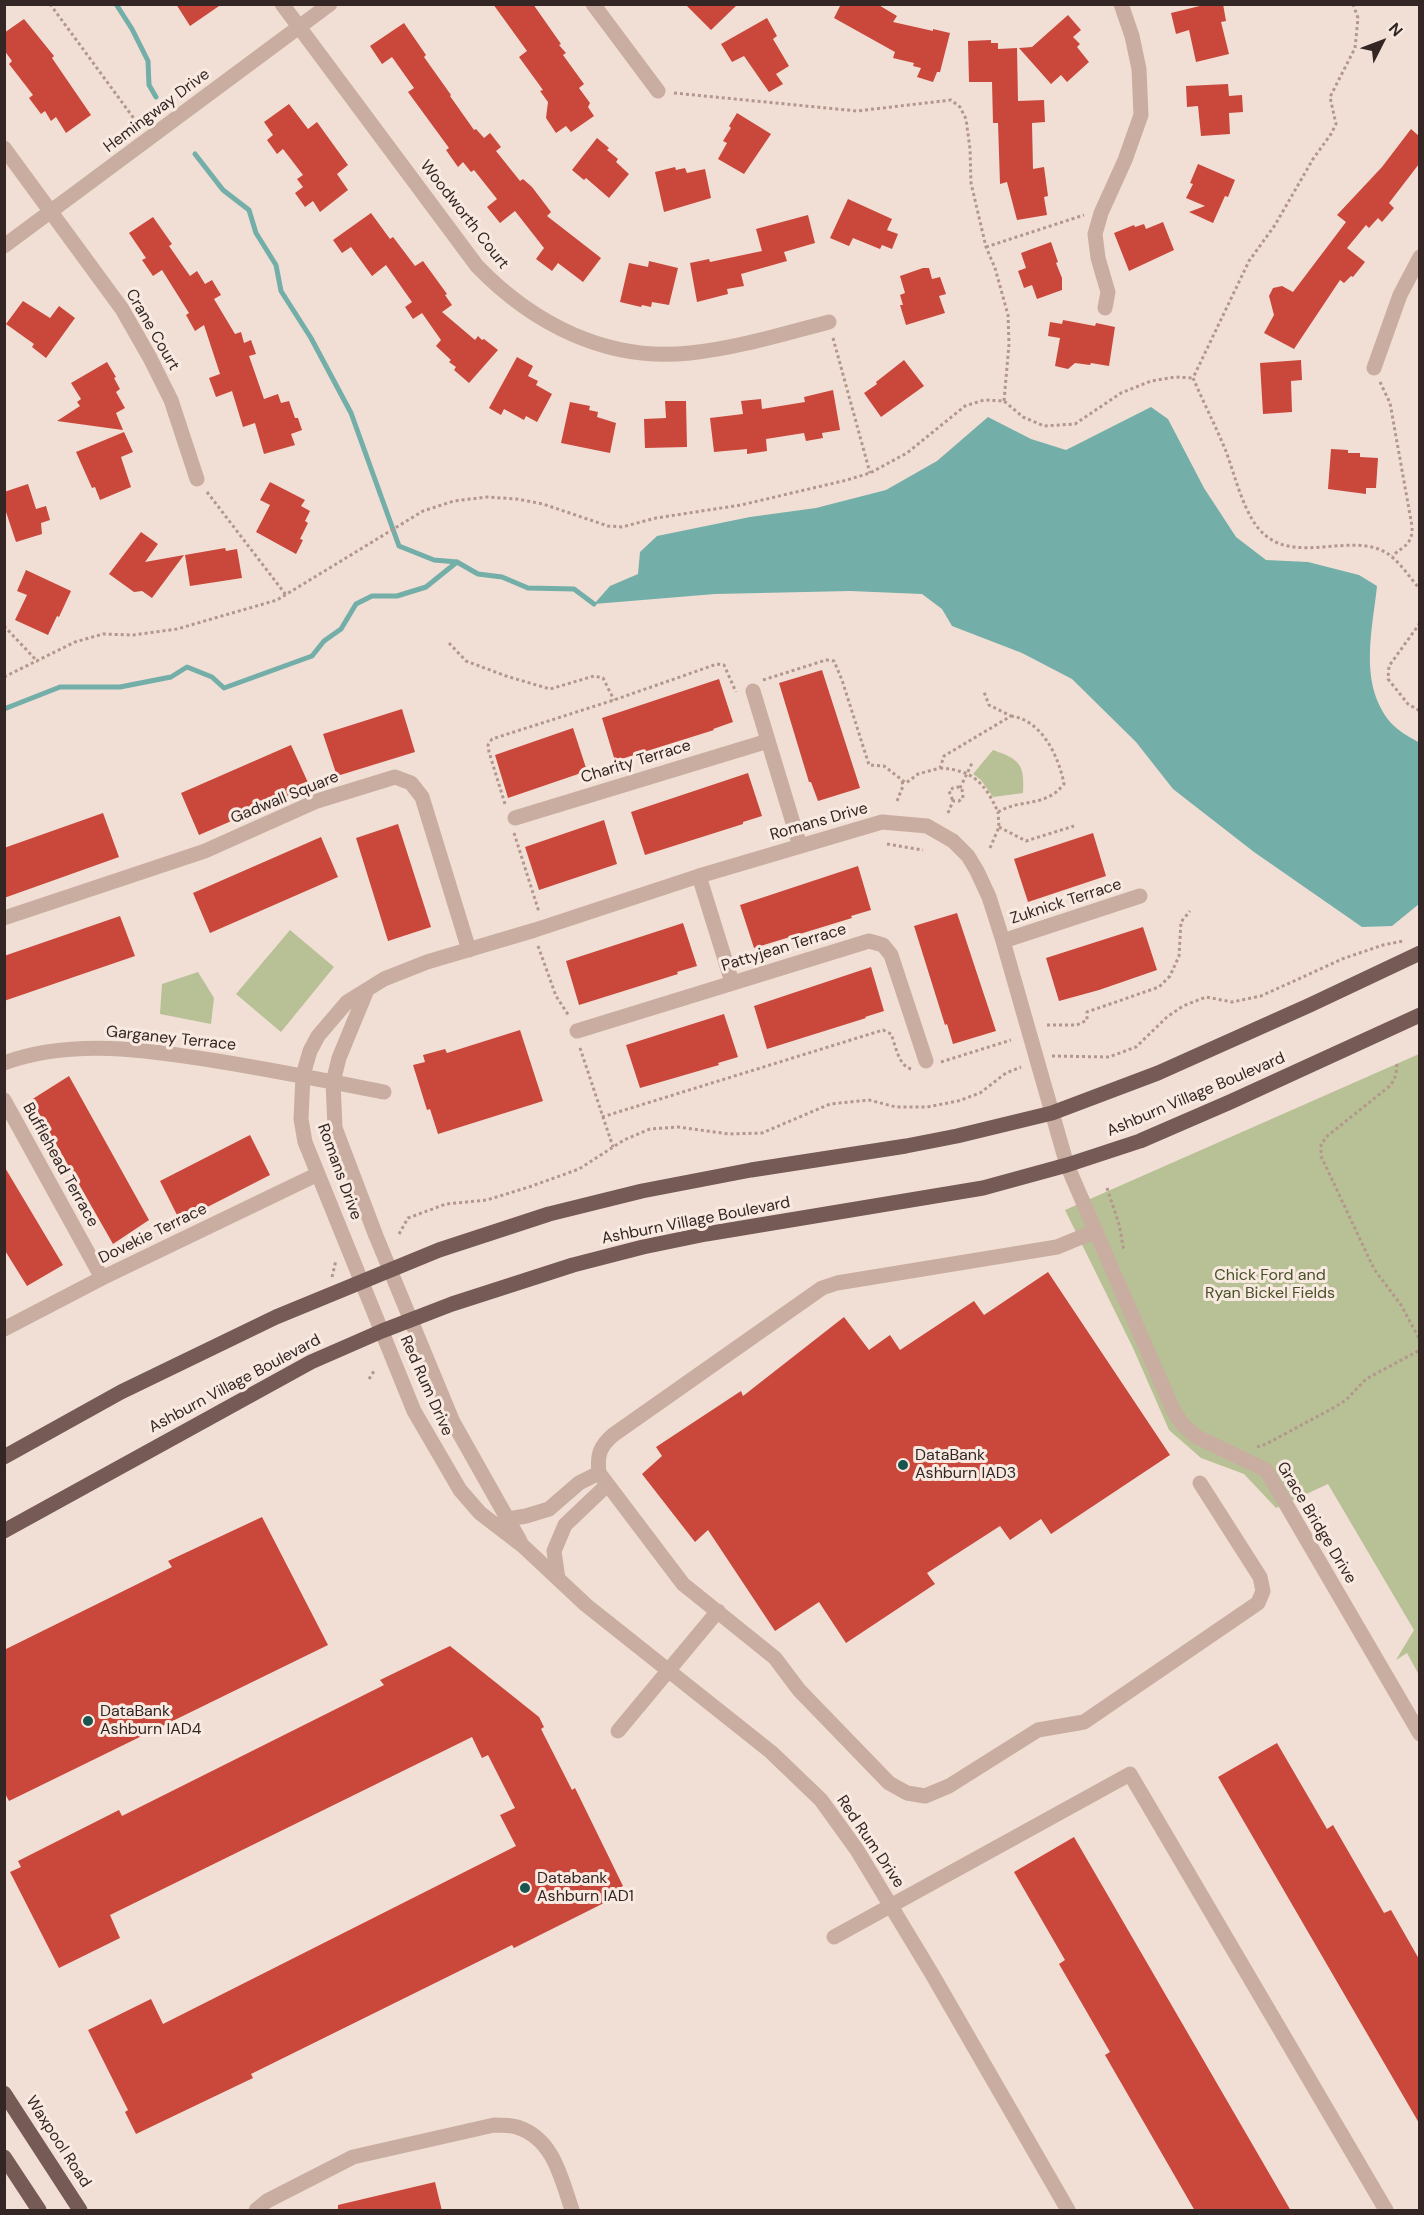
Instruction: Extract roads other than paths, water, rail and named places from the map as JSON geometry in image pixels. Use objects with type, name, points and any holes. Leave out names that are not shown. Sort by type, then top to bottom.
[{"type":"main road","points":[[4,1456],[121,1392],[276,1317],[362,1280],[487,1233],[549,1214],[642,1191],[751,1170],[947,1138],[1052,1113],[1158,1073],[1310,1005],[1416,946]]},
{"type":"main road","name":"Ashburn Village Boulevard","points":[[4,1532],[311,1362],[411,1320],[514,1283],[643,1247],[716,1232],[983,1188],[1067,1165],[1177,1126],[1419,1015]]},
{"type":"main road","name":"Waxpool Road","points":[[4,2093],[80,2211]]},
{"type":"main road","points":[[4,2157],[39,2211]]},
{"type":"street","name":"Woodworth Court","points":[[282,4],[477,266],[508,296],[555,327],[588,341],[620,349],[653,354],[688,354],[829,322]]},
{"type":"street","name":"Hemingway Drive","points":[[4,246],[330,4]]},
{"type":"street","points":[[592,4],[658,91]]},
{"type":"street","points":[[1105,308],[1108,292],[1098,258],[1095,234],[1101,213],[1125,160],[1141,115],[1139,69],[1132,36],[1121,4]]},
{"type":"street","name":"Crane Court","points":[[4,148],[122,309],[171,400],[196,479]]},
{"type":"street","points":[[1374,368],[1400,295],[1419,257]]},
{"type":"street","points":[[752,687],[800,846]]},
{"type":"street","name":"Charity Terrace","points":[[511,818],[768,741]]},
{"type":"street","name":"Gadwall Square","points":[[4,918],[205,851],[317,801],[395,777],[411,783],[422,797],[469,950]]},
{"type":"street","name":"Romans Drive","points":[[362,1280],[305,1142],[301,1119],[303,1075],[310,1051],[318,1036],[347,1002],[384,979],[416,966],[699,876],[882,822],[927,826],[953,841],[968,856],[977,871],[1003,941],[1067,1165]]},
{"type":"street","points":[[699,876],[732,982]]},
{"type":"street","name":"Zuknick Terrace","points":[[1003,941],[1140,896]]},
{"type":"street","name":"Pattyjean Terrace","points":[[575,1032],[869,941],[883,945],[891,955],[928,1064]]},
{"type":"street","name":"Romans Drive","points":[[367,990],[344,1043],[333,1082],[335,1128],[390,1269]]},
{"type":"street","name":"Garganey Terrace","points":[[4,1064],[56,1050],[91,1048],[182,1055],[303,1075],[384,1092]]},
{"type":"street","name":"Bufflehead Terrace","points":[[4,1100],[102,1278]]},
{"type":"street","name":"Grace Bridge Drive","points":[[1067,1165],[1173,1410],[1183,1425],[1197,1437],[1266,1470],[1419,1734]]},
{"type":"street","name":"Dovekie Terrace","points":[[4,1329],[102,1278],[318,1173]]},
{"type":"street","points":[[1096,1231],[1057,1247],[837,1283],[822,1288],[602,1444],[597,1459],[603,1479],[683,1584],[775,1658],[799,1690],[889,1783],[907,1793],[925,1796],[949,1786],[1038,1730],[1084,1722],[1258,1603],[1263,1591],[1260,1577],[1200,1483]]},
{"type":"street","name":"Red Rum Drive","points":[[390,1269],[453,1422],[523,1546]]},
{"type":"street","name":"Red Rum Drive","points":[[362,1280],[414,1411],[460,1490],[480,1513],[523,1546],[586,1605],[771,1752],[821,1800],[857,1850],[892,1906],[1068,2211]]},
{"type":"street","points":[[508,1519],[549,1509],[579,1483],[603,1479]]},
{"type":"street","points":[[558,1579],[554,1551],[565,1525],[603,1479]]},
{"type":"street","points":[[618,1731],[718,1611]]},
{"type":"street","points":[[834,1937],[1130,1774],[1386,2211]]},
{"type":"street","points":[[256,2211],[267,2201],[353,2157],[494,2125],[516,2127],[539,2138],[555,2162],[572,2211]]},
{"type":"water","points":[[1151,407],[1168,419],[1204,488],[1236,537],[1266,560],[1308,562],[1359,575],[1377,586],[1370,659],[1375,694],[1382,710],[1393,725],[1420,743],[1419,904],[1392,926],[1362,927],[1254,852],[1173,789],[1136,742],[1072,679],[1022,653],[952,626],[942,609],[922,594],[850,591],[715,594],[594,604],[610,586],[638,574],[640,552],[657,536],[750,517],[816,508],[886,490],[937,461],[988,417],[1031,439],[1066,450]]},
{"type":"waterway","points":[[116,4],[148,61],[149,85],[156,97]]},
{"type":"waterway","points":[[195,154],[223,190],[249,210],[256,233],[276,265],[281,291],[311,338],[351,413],[399,546],[434,560],[457,562],[478,574],[502,577],[528,588],[574,589],[594,604]]},
{"type":"waterway","points":[[4,709],[60,687],[120,687],[171,677],[187,667],[212,677],[224,688],[312,656],[324,641],[341,629],[356,604],[372,596],[397,596],[426,587],[457,562]]},
{"type":"place","name":"DataBank Ashburn IAD3","points":[[903,1465]]},
{"type":"place","name":"DataBank Ashburn IAD4","points":[[88,1721]]},
{"type":"place","name":"Databank Ashburn IAD1","points":[[525,1888]]},
{"type":"park label","name":"Chick Ford and Ryan Bickel Fields","points":[[1270,1285]]}]
